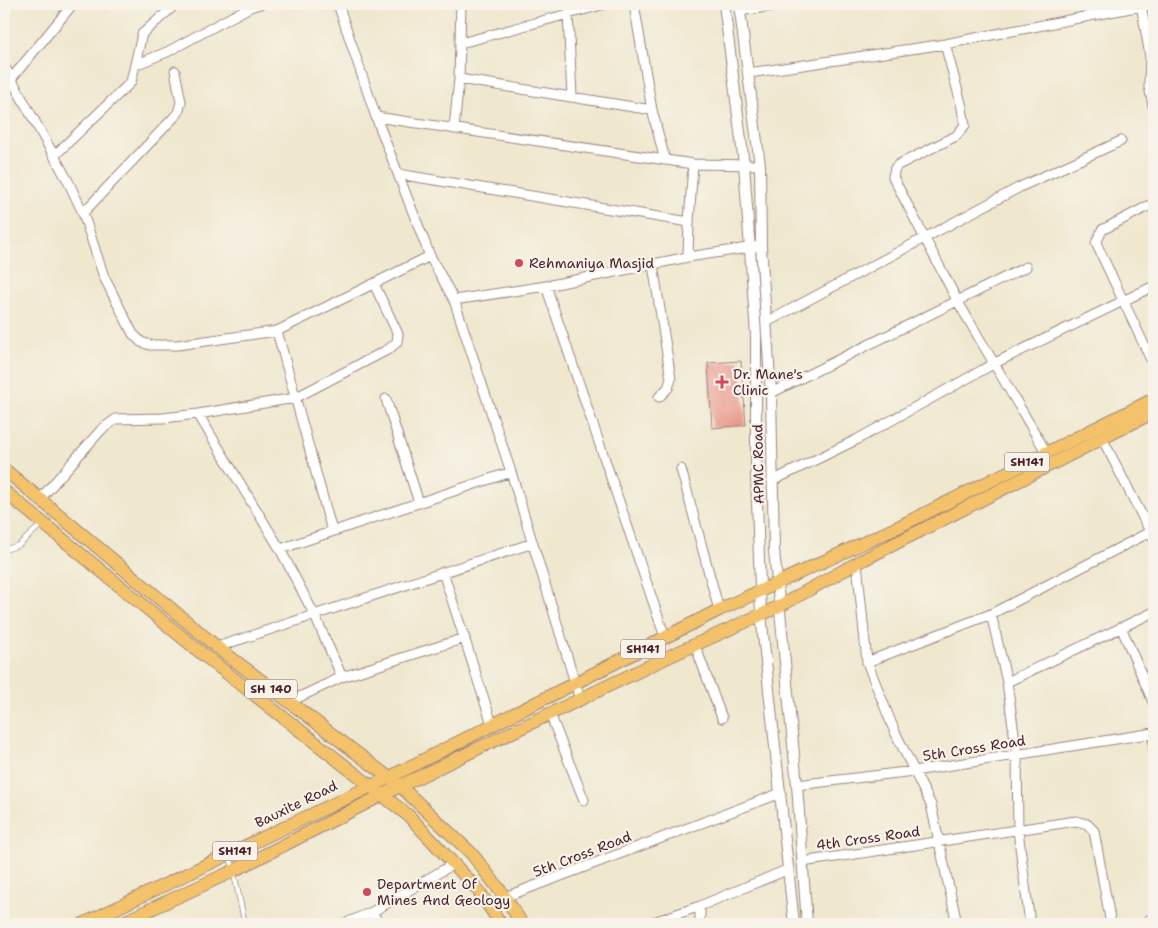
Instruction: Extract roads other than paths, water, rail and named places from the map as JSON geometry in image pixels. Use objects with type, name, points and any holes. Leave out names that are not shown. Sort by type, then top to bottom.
[{"type":"main road","name":"SH141","points":[[388,778],[719,610],[900,526],[1154,399]]},
{"type":"main road","name":"SH141","points":[[695,645],[778,607],[857,563],[1154,412]]},
{"type":"main road","name":"SH 140","points":[[4,469],[217,647],[400,786],[472,854],[522,924]]},
{"type":"main road","name":"SH 140","points":[[4,491],[205,656],[409,816],[455,863],[478,890],[501,924]]},
{"type":"main road","points":[[119,924],[234,871],[400,786],[695,645]]},
{"type":"main road","name":"Bauxite Road","points":[[83,924],[104,920],[230,853],[388,778]]},
{"type":"street","points":[[11,79],[73,4]]},
{"type":"street","points":[[55,155],[131,82],[142,34],[176,4]]},
{"type":"street","points":[[135,65],[167,52],[250,7],[260,4]]},
{"type":"street","points":[[338,4],[376,117],[430,256],[454,300],[511,472],[580,699]]},
{"type":"street","points":[[454,129],[459,79],[460,4]]},
{"type":"street","points":[[460,43],[605,4]]},
{"type":"street","points":[[634,4],[652,110],[665,160]]},
{"type":"street","name":"APMC Road","points":[[724,4],[744,164],[756,335],[756,472],[762,589],[761,615],[794,924]]},
{"type":"street","points":[[739,8],[785,4]]},
{"type":"street","points":[[749,74],[945,44],[1141,5],[1150,31],[1149,87],[1154,109]]},
{"type":"street","name":"APMC Road","points":[[739,8],[760,165],[761,246],[768,322],[772,481],[778,607],[797,785],[807,924]]},
{"type":"street","points":[[568,14],[572,97]]},
{"type":"street","points":[[945,44],[962,103],[965,125],[956,136],[898,165],[893,173],[895,183],[958,302],[1046,452]]},
{"type":"street","points":[[4,66],[55,155],[82,213],[104,277],[133,334],[141,342],[150,345],[177,345],[277,332],[430,256]]},
{"type":"street","points":[[82,213],[178,113],[181,102],[174,71]]},
{"type":"street","points":[[459,79],[652,110]]},
{"type":"street","points":[[376,117],[693,164],[760,165]]},
{"type":"street","points":[[768,322],[1020,187],[1121,141]]},
{"type":"street","points":[[688,257],[693,164]]},
{"type":"street","points":[[398,174],[689,222]]},
{"type":"street","points":[[1154,203],[1106,227],[1096,239],[1098,249],[1154,366]]},
{"type":"street","points":[[454,300],[546,286],[688,257],[761,246]]},
{"type":"street","points":[[653,265],[671,379],[668,388],[659,397]]},
{"type":"street","points":[[771,393],[1026,267]]},
{"type":"street","points":[[40,499],[109,422],[131,418],[163,418],[198,414],[295,398],[395,346],[398,338],[396,328],[374,284]]},
{"type":"street","points":[[546,286],[665,637]]},
{"type":"street","points":[[772,481],[856,440],[995,363],[1154,286]]},
{"type":"street","points":[[277,332],[332,531]]},
{"type":"street","points":[[386,399],[419,503]]},
{"type":"street","points":[[198,414],[280,549],[314,614],[342,678]]},
{"type":"street","points":[[867,662],[991,614],[1152,536],[1102,438]]},
{"type":"street","points":[[681,469],[719,610]]},
{"type":"street","points":[[280,549],[511,472]]},
{"type":"street","points":[[217,647],[533,543]]},
{"type":"street","points":[[857,563],[867,662],[894,730],[931,805],[954,924]]},
{"type":"street","points":[[443,572],[492,724]]},
{"type":"street","points":[[1007,682],[1154,612]]},
{"type":"street","points":[[991,614],[1007,682],[1017,755],[1018,831],[1030,924]]},
{"type":"street","points":[[1121,627],[1154,704]]},
{"type":"street","points":[[289,702],[342,678],[465,638]]},
{"type":"street","points":[[695,645],[722,718]]},
{"type":"street","points":[[550,714],[584,800]]},
{"type":"street","points":[[1153,733],[1154,754]]},
{"type":"street","name":"5th Cross Road","points":[[797,785],[914,771],[1153,733]]},
{"type":"street","name":"5th Cross Road","points":[[505,898],[781,793]]},
{"type":"street","name":"4th Cross Road","points":[[802,862],[1076,821],[1087,824],[1094,831],[1111,924]]},
{"type":"street","points":[[344,924],[372,912],[455,863]]},
{"type":"street","points":[[648,924],[700,906],[789,869]]},
{"type":"street","points":[[700,906],[700,924]]},
{"type":"street","points":[[372,912],[379,924]]},
{"type":"street","points":[[1144,924],[1154,916]]},
{"type":"lane","points":[[4,550],[19,545],[43,522]]},
{"type":"lane","points":[[230,853],[245,924]]},
{"type":"place","name":"Rehmaniya Masjid","points":[[519,263]]},
{"type":"place","name":"Dr. Mane's Clinic","points":[[722,382]]},
{"type":"place","name":"Department Of Mines And Geology","points":[[367,892]]}]
